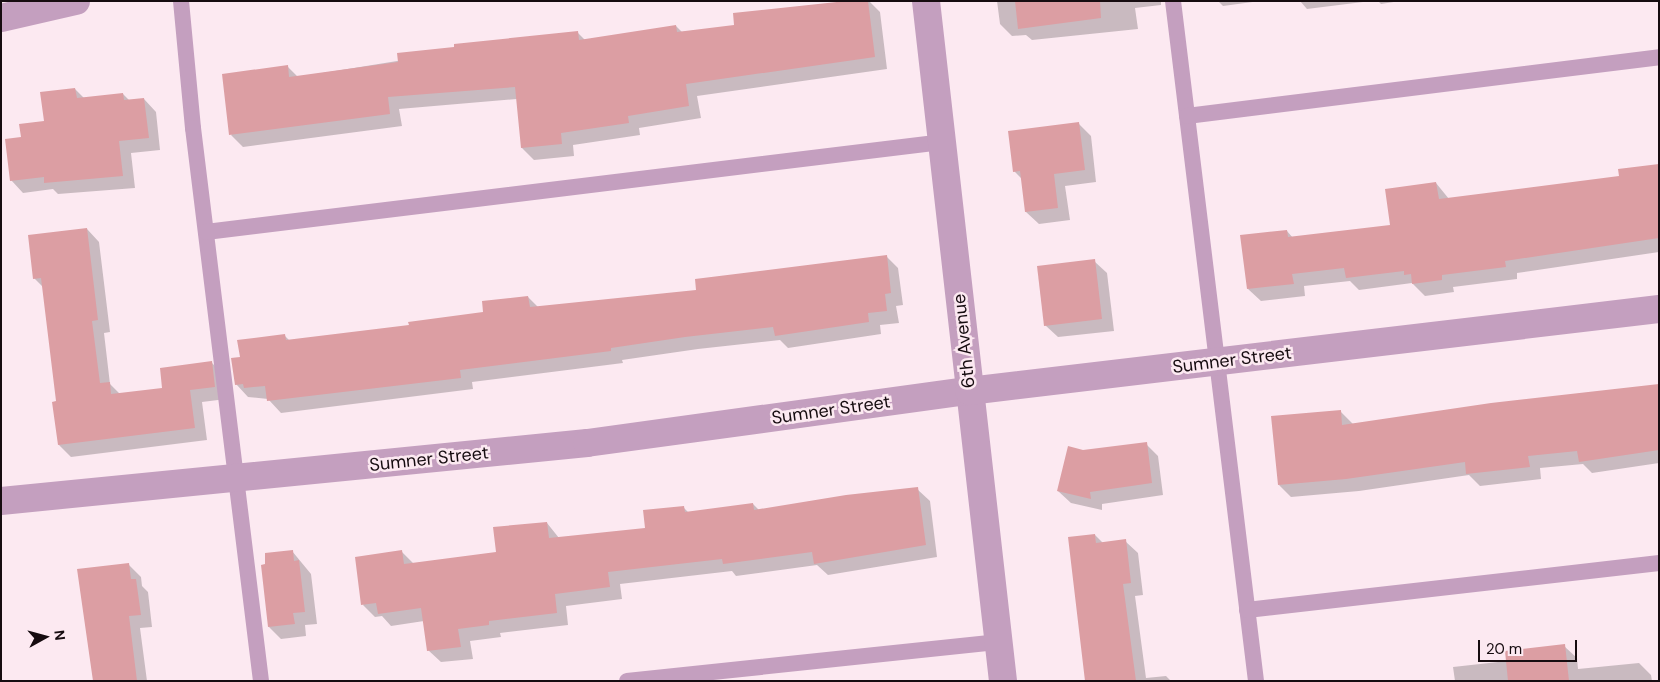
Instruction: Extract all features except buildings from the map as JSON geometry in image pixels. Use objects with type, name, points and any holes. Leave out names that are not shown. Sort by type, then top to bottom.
[{"type":"street","points":[[1,18],[76,1]]},
{"type":"street","name":"6th Avenue","points":[[926,1],[1003,681]]},
{"type":"street","name":"Sumner Street","points":[[1,501],[237,479],[587,442],[969,391],[1659,309]]},
{"type":"lane","points":[[181,1],[206,232],[261,681]]},
{"type":"lane","points":[[1173,1],[1256,681]]},
{"type":"lane","points":[[1187,116],[1659,57]]},
{"type":"lane","points":[[206,232],[942,142]]},
{"type":"lane","points":[[1247,610],[1659,563]]},
{"type":"lane","points":[[627,681],[998,642]]}]
